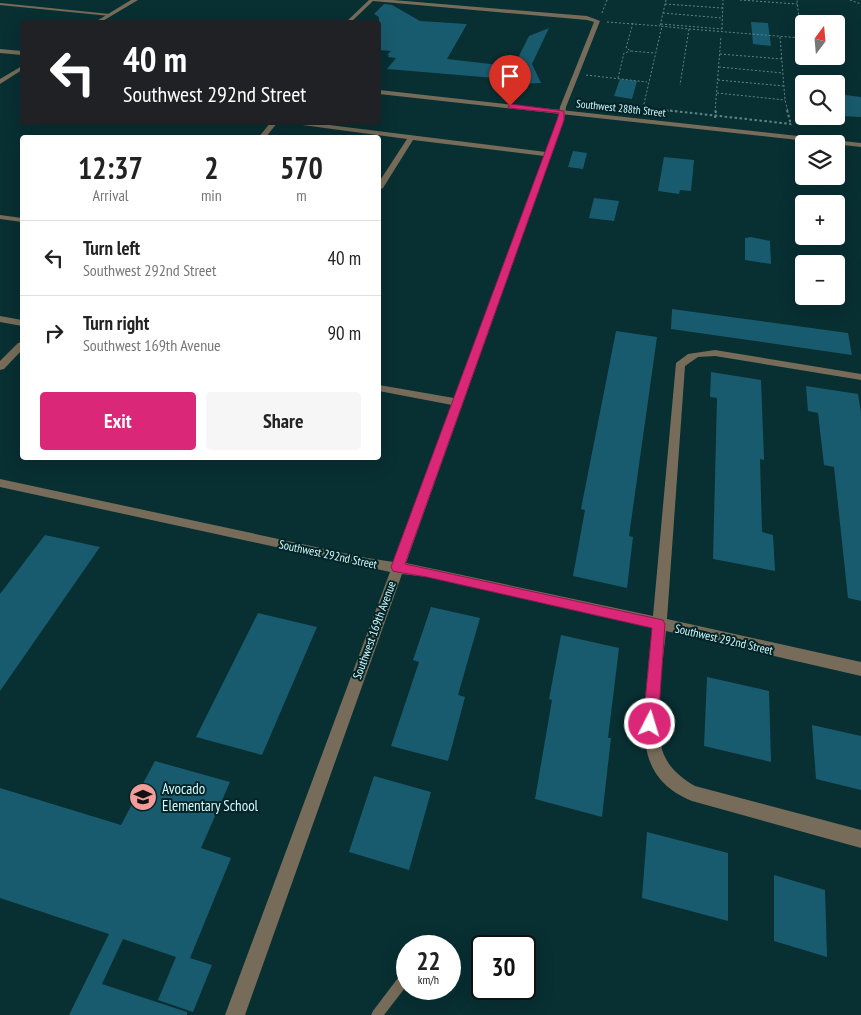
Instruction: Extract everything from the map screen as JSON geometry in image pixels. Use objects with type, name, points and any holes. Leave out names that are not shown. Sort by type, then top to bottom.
[{"type":"street","points":[[101,20],[135,0]]},
{"type":"street","points":[[350,20],[373,0],[587,18],[597,21]]},
{"type":"street","name":"Southwest 169th Avenue","points":[[234,1015],[562,112],[597,21]]},
{"type":"street","points":[[0,51],[20,53]]},
{"type":"street","points":[[0,82],[20,69]]},
{"type":"street","name":"Southwest 288th Street","points":[[381,92],[861,144]]},
{"type":"street","points":[[264,135],[272,125]]},
{"type":"street","points":[[307,125],[548,154]]},
{"type":"street","points":[[381,185],[411,138]]},
{"type":"street","points":[[0,217],[20,220]]},
{"type":"street","points":[[0,319],[20,323]]},
{"type":"street","points":[[0,367],[20,347]]},
{"type":"street","points":[[861,377],[715,353],[702,353],[685,359],[680,365],[650,724],[651,743],[656,760],[666,774],[678,785],[692,793],[714,801],[861,839]]},
{"type":"street","points":[[381,388],[458,402]]},
{"type":"street","name":"Southwest 292nd Street","points":[[0,483],[367,563],[427,572],[861,670]]},
{"type":"lane","points":[[0,4],[110,15]]},
{"type":"lane","points":[[377,1015],[396,990]]},
{"type":"path","points":[[640,120],[666,0]]},
{"type":"path","points":[[722,30],[723,0]]},
{"type":"path","points":[[740,0],[797,4]]},
{"type":"path","points":[[597,21],[801,38],[797,0]]},
{"type":"path","points":[[850,0],[861,4]]},
{"type":"path","points":[[665,4],[722,8]]},
{"type":"path","points":[[663,13],[722,18]]},
{"type":"path","points":[[631,51],[626,48],[633,23]]},
{"type":"path","points":[[661,25],[689,29],[722,30]]},
{"type":"path","points":[[680,85],[689,29]]},
{"type":"path","points":[[715,129],[721,36]]},
{"type":"path","points":[[780,36],[785,100],[793,137]]},
{"type":"path","points":[[618,78],[624,53],[631,51],[654,53]]},
{"type":"path","points":[[720,54],[782,59]]},
{"type":"path","points":[[719,67],[783,73]]},
{"type":"path","points":[[577,74],[647,82]]},
{"type":"path","points":[[718,80],[784,86]]},
{"type":"path","points":[[717,94],[785,100]]},
{"type":"path","points":[[643,108],[791,124]]},
{"type":"building","points":[[384,4],[392,5],[420,21],[467,24],[447,59],[508,66],[507,79],[387,69],[396,58],[388,57],[389,55],[387,55],[391,51],[381,50],[381,20],[374,14]]},
{"type":"building","points":[[751,22],[768,23],[771,46],[753,44]]},
{"type":"building","points":[[549,28],[532,64],[541,83],[516,84],[507,63],[515,64],[529,36]]},
{"type":"building","points":[[620,79],[637,81],[632,99],[614,96]]},
{"type":"building","points":[[845,95],[861,97],[861,117],[845,116]]},
{"type":"building","points":[[573,151],[587,153],[583,169],[568,167]]},
{"type":"building","points":[[664,157],[694,160],[691,191],[680,190],[679,194],[658,191]]},
{"type":"building","points":[[594,198],[619,201],[614,221],[589,218]]},
{"type":"building","points":[[751,237],[770,241],[771,264],[745,260],[745,238]]},
{"type":"building","points":[[672,309],[848,333],[852,355],[671,329]]},
{"type":"building","points":[[616,331],[657,337],[629,536],[633,537],[627,588],[573,576],[585,510],[581,509]]},
{"type":"building","points":[[711,372],[761,380],[764,460],[760,459],[762,532],[773,535],[775,571],[713,559],[717,398],[710,397]]},
{"type":"building","points":[[806,386],[858,394],[861,413],[861,601],[848,598],[834,467],[824,465],[818,413],[808,411]]},
{"type":"building","points":[[45,535],[100,547],[0,691],[0,594]]},
{"type":"building","points":[[431,607],[480,618],[458,695],[465,697],[448,761],[391,746],[419,662],[413,660]]},
{"type":"building","points":[[258,613],[317,627],[262,755],[196,737]]},
{"type":"building","points":[[561,635],[619,648],[608,738],[611,738],[602,817],[535,799],[552,700],[549,699]]},
{"type":"building","points":[[707,677],[769,691],[771,762],[704,746]]},
{"type":"building","points":[[812,725],[861,736],[861,790],[816,779]]},
{"type":"building","points":[[155,761],[230,782],[201,848],[231,858],[190,958],[212,965],[193,1012],[158,1000],[176,957],[123,939],[102,984],[187,1012],[187,1015],[69,1015],[109,934],[0,898],[0,788],[121,825]]},
{"type":"building","points":[[374,776],[431,792],[409,870],[349,852]]},
{"type":"building","points":[[647,832],[728,853],[728,921],[642,898]]},
{"type":"building","points":[[774,875],[825,890],[827,957],[774,941]]},
{"type":"place","name":"Avocado Elementary School","points":[[143,797]]},
{"type":"route","points":[[510,106],[562,112],[561,120],[397,567],[427,572],[658,624],[650,724]]}]
